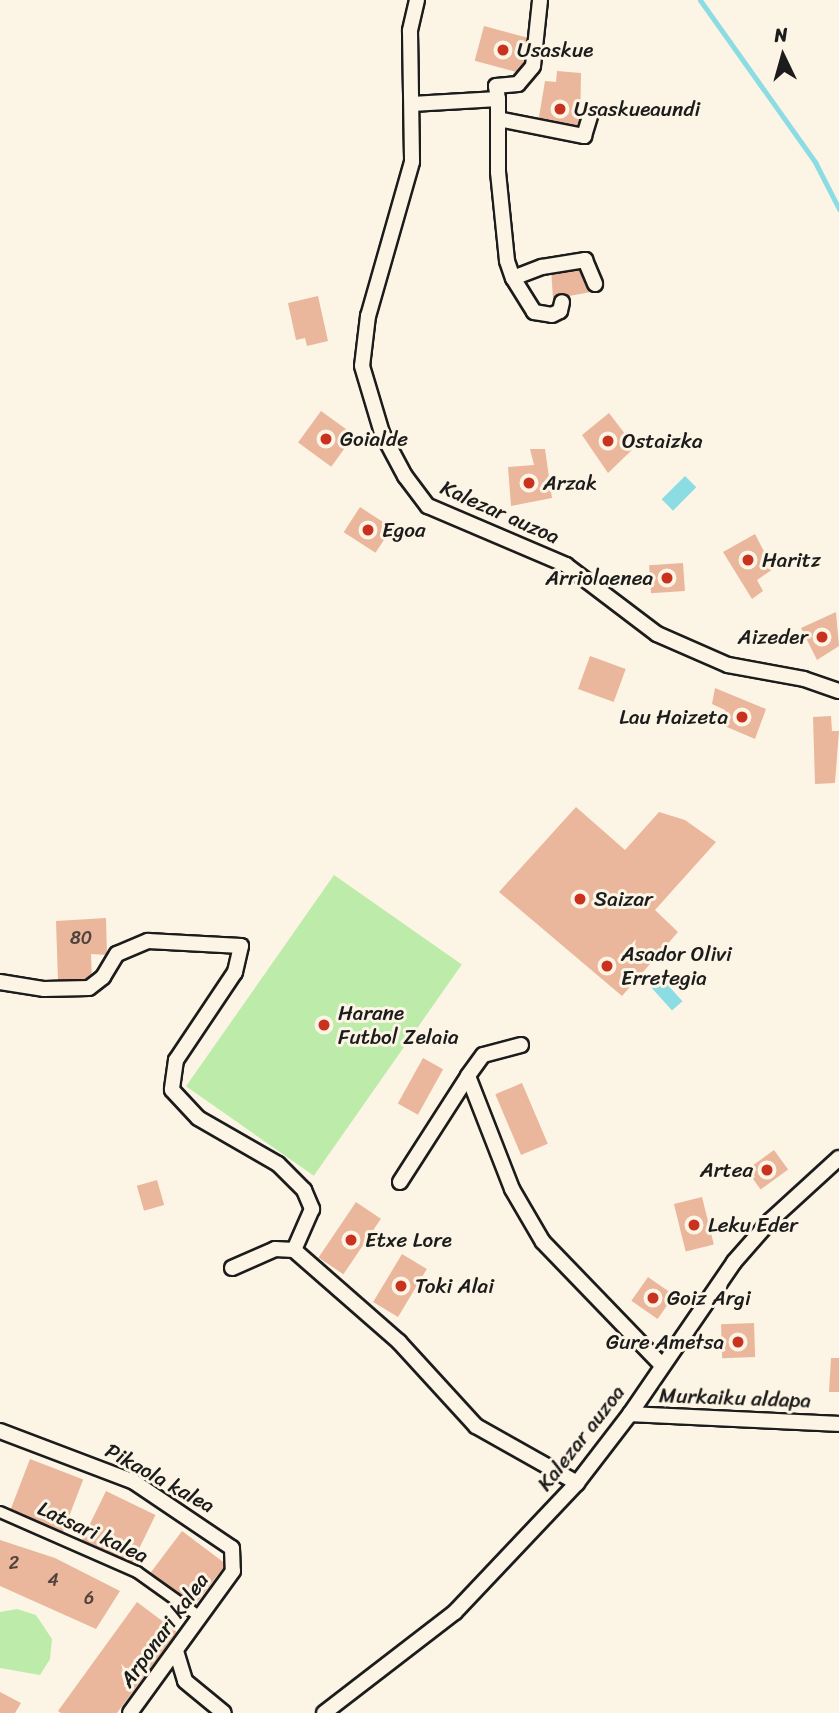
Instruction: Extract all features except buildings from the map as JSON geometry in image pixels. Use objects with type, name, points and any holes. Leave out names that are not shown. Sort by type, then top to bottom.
[{"type":"street","name":"Kalezar auzoa","points":[[416,0],[410,31],[412,104],[408,182],[368,316],[362,366],[382,433],[412,486],[440,512],[566,565],[657,634],[728,665],[804,679],[839,691]]},
{"type":"street","points":[[540,0],[533,66],[518,84],[496,86],[503,224],[513,278],[534,312],[552,315],[560,311],[562,302]]},
{"type":"street","points":[[412,104],[498,99]]},
{"type":"street","points":[[498,119],[584,136],[591,113]]},
{"type":"street","points":[[513,278],[542,267],[585,260],[595,284]]},
{"type":"street","points":[[0,982],[44,989],[89,988],[103,977],[117,954],[148,941],[241,946],[235,971],[176,1060],[172,1090],[198,1118],[278,1164],[304,1190],[312,1209],[294,1250]]},
{"type":"street","points":[[400,1182],[483,1055],[522,1045]]},
{"type":"street","points":[[468,1076],[512,1189],[543,1242],[661,1364]]},
{"type":"street","name":"Kalezar auzoa","points":[[324,1713],[461,1606],[577,1483],[630,1414],[661,1364],[752,1239],[839,1158]]},
{"type":"street","points":[[232,1268],[275,1249],[294,1250],[399,1342],[476,1426],[514,1451],[557,1468],[577,1483]]},
{"type":"street","name":"Murkaiku aldapa","points":[[630,1414],[839,1423]]},
{"type":"street","name":"Pikaola kalea","points":[[0,1431],[100,1466],[178,1508],[227,1542],[235,1555],[233,1571]]},
{"type":"street","name":"Latsari kalea","points":[[0,1512],[137,1572],[200,1617]]},
{"type":"street","name":"Arponari kalea","points":[[130,1713],[233,1571]]},
{"type":"street","points":[[176,1651],[185,1681]]},
{"type":"street","points":[[154,1681],[173,1677],[185,1681],[224,1713]]},
{"type":"green space","name":"Harane Futbol Zelaia","points":[[334,875],[462,964],[314,1176],[186,1086]]},
{"type":"green space","points":[[17,1609],[36,1615],[52,1639],[50,1659],[40,1675],[0,1668],[0,1612]]},
{"type":"water","points":[[685,476],[696,487],[673,511],[662,499]]},
{"type":"water","points":[[657,973],[682,1001],[672,1011],[647,982]]},
{"type":"waterway","points":[[700,0],[815,162],[839,209]]},
{"type":"place","name":"Usaskue","points":[[503,50]]},
{"type":"place","name":"Usaskueaundi","points":[[560,109]]},
{"type":"place","name":"Goialde","points":[[326,439]]},
{"type":"place","name":"Ostaizka","points":[[608,441]]},
{"type":"place","name":"Arzak","points":[[529,483]]},
{"type":"place","name":"Egoa","points":[[368,530]]},
{"type":"place","name":"Haritz","points":[[748,560]]},
{"type":"place","name":"Arriolaenea","points":[[667,578]]},
{"type":"place","name":"Aizeder","points":[[822,637]]},
{"type":"place","name":"Lau Haizeta","points":[[742,717]]},
{"type":"place","name":"Saizar","points":[[580,899]]},
{"type":"place","name":"Asador Olivi Erretegia","points":[[607,966]]},
{"type":"place","name":"Harane Futbol Zelaia","points":[[324,1025]]},
{"type":"place","name":"Artea","points":[[767,1170]]},
{"type":"place","name":"Leku Eder","points":[[694,1225]]},
{"type":"place","name":"Etxe Lore","points":[[351,1240]]},
{"type":"place","name":"Toki Alai","points":[[401,1286]]},
{"type":"place","name":"Goiz Argi","points":[[653,1298]]},
{"type":"place","name":"Gure Ametsa","points":[[738,1342]]}]
